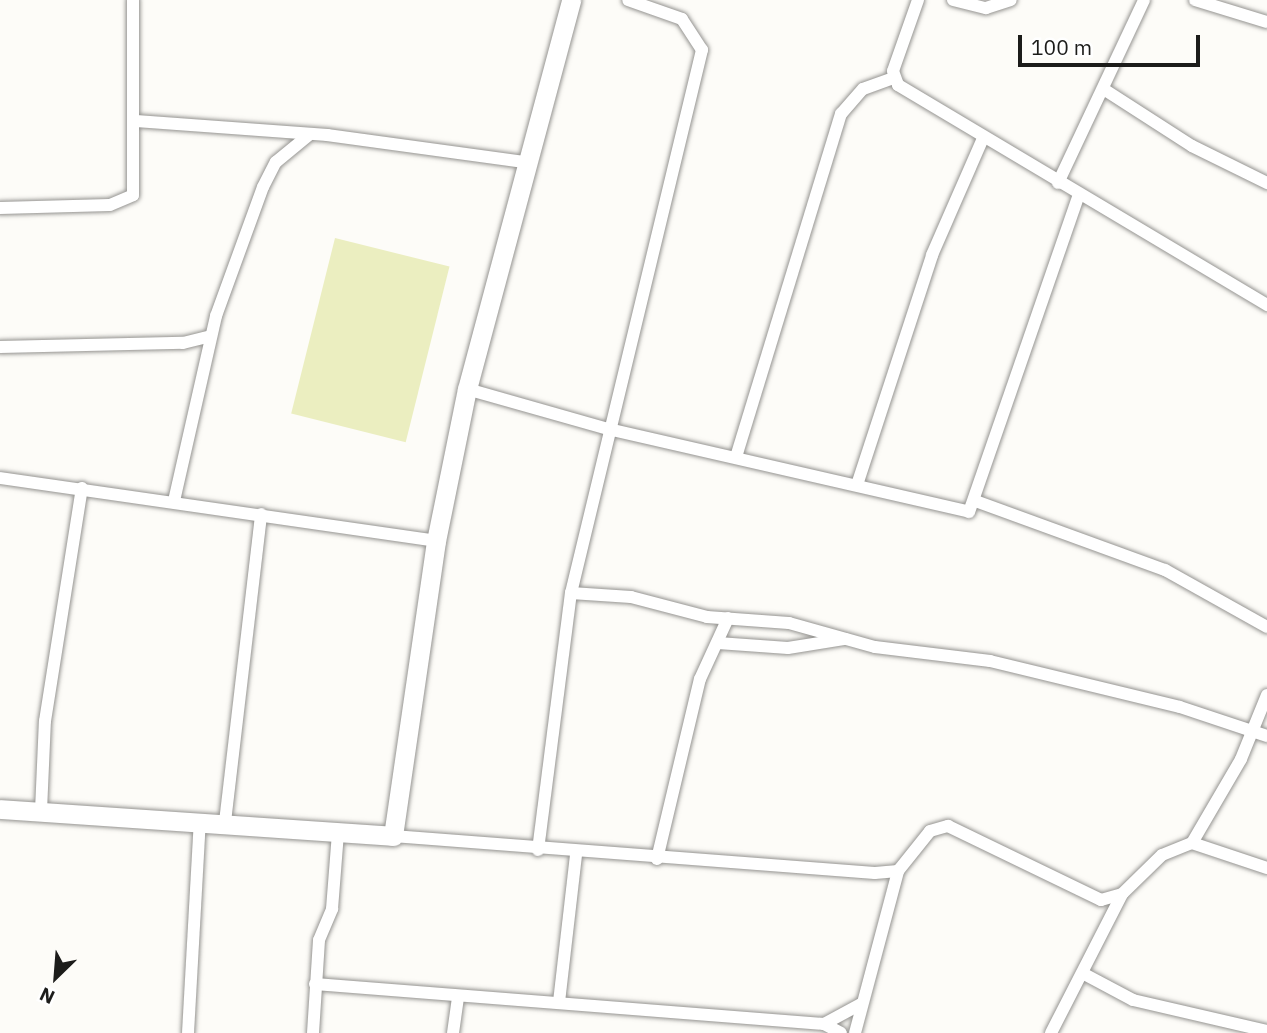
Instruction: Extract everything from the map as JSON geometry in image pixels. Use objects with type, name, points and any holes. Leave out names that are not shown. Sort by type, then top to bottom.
[{"type":"street","points":[[0,208],[128,200],[136,186],[133,0]]},
{"type":"street","points":[[393,836],[436,541],[467,389],[524,162],[571,0]]},
{"type":"street","points":[[538,850],[571,593],[608,429],[702,50],[682,19],[628,0]]},
{"type":"street","points":[[893,78],[918,0]]},
{"type":"street","points":[[953,0],[986,8],[1011,0]]},
{"type":"street","points":[[1058,183],[1105,90],[1144,0]]},
{"type":"street","points":[[1195,0],[1267,22]]},
{"type":"street","points":[[736,457],[841,114],[863,89],[893,78]]},
{"type":"street","points":[[893,78],[983,138],[1267,305]]},
{"type":"street","points":[[1105,90],[1202,152],[1267,183]]},
{"type":"street","points":[[136,121],[310,134],[524,162]]},
{"type":"street","points":[[174,501],[211,336],[269,173],[310,134]]},
{"type":"street","points":[[857,485],[932,256],[983,138]]},
{"type":"street","points":[[467,389],[608,429],[857,485],[955,512],[970,512],[978,502],[1079,195]]},
{"type":"street","points":[[0,347],[183,343],[211,336]]},
{"type":"street","points":[[0,478],[174,501],[436,541]]},
{"type":"street","points":[[41,811],[45,721],[82,488]]},
{"type":"street","points":[[978,502],[1165,570],[1267,627]]},
{"type":"street","points":[[225,822],[261,514]]},
{"type":"street","points":[[571,593],[631,597],[727,618],[789,623],[849,639],[990,661],[1170,705],[1261,734]]},
{"type":"street","points":[[657,859],[700,679],[727,618]]},
{"type":"street","points":[[718,643],[788,648],[849,639]]},
{"type":"street","points":[[1051,1033],[1086,975],[1122,894],[1162,855],[1192,844],[1261,734],[1267,695]]},
{"type":"street","points":[[0,809],[225,822],[576,855],[898,871]]},
{"type":"street","points":[[188,1033],[200,821]]},
{"type":"street","points":[[855,1033],[898,871],[930,831],[948,826],[1084,896],[1101,900],[1122,894]]},
{"type":"street","points":[[313,1033],[319,940],[332,909],[338,833]]},
{"type":"street","points":[[1192,844],[1267,868]]},
{"type":"street","points":[[559,1002],[576,855]]},
{"type":"street","points":[[1086,975],[1133,1000],[1267,1031]]},
{"type":"street","points":[[316,984],[824,1024],[842,1033]]},
{"type":"street","points":[[453,1033],[458,997]]},
{"type":"street","points":[[824,1024],[861,1004]]},
{"type":"green space","points":[[335,238],[449,267],[406,442],[291,414]]}]
